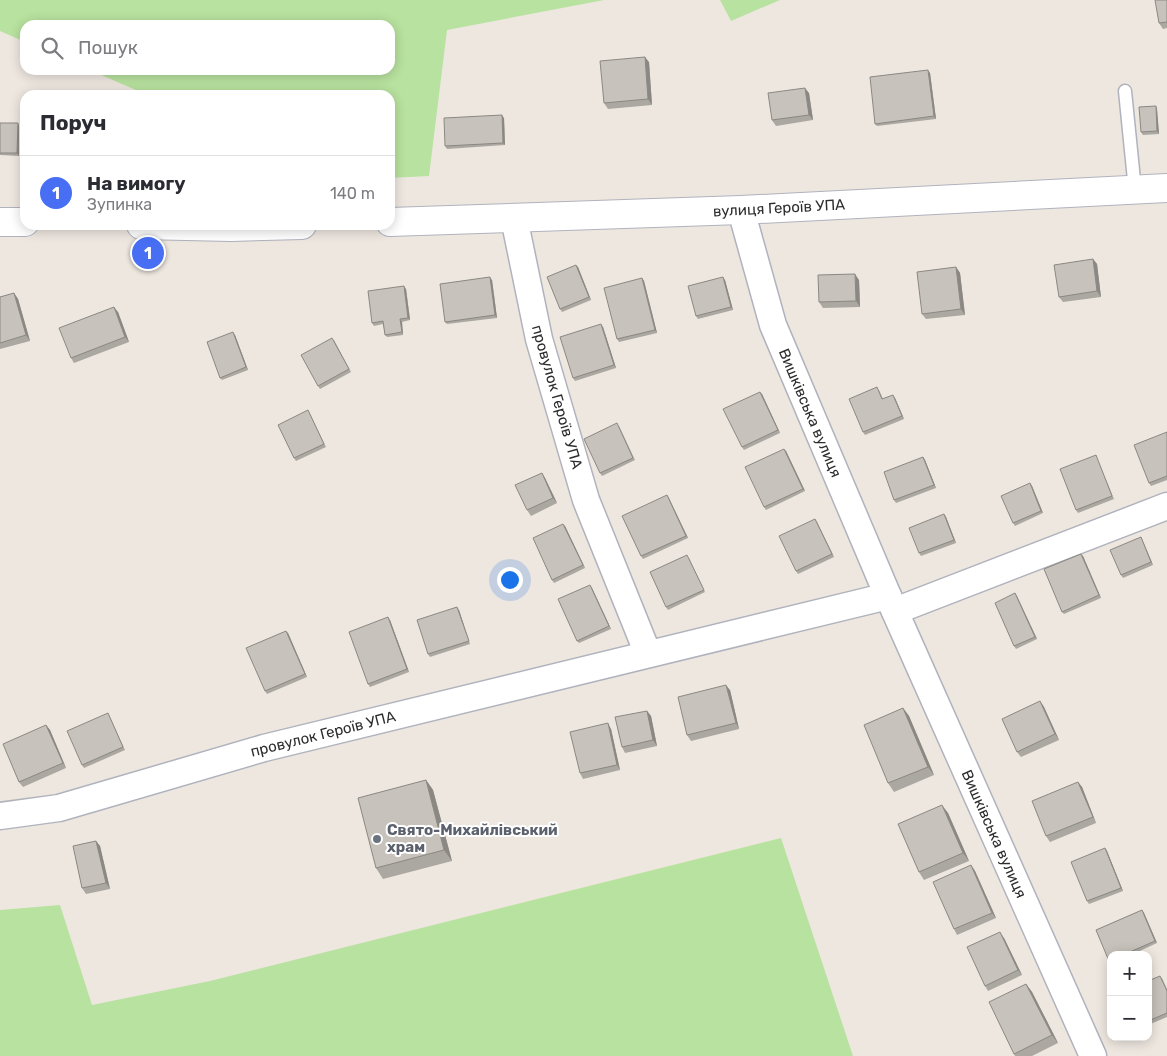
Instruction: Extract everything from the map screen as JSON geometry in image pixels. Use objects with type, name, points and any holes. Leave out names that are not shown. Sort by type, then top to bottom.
[{"type":"street","name":"вулиця Героїв УПА","points":[[395,222],[741,210],[1167,188]]},
{"type":"street","name":"Вишківська вулиця","points":[[741,210],[773,325],[891,604],[1093,1056]]},
{"type":"street","name":"провулок Героїв УПА","points":[[514,218],[539,340],[586,500],[648,654]]},
{"type":"street","points":[[0,222],[20,222]]},
{"type":"street","points":[[891,604],[1167,506]]},
{"type":"street","name":"провулок Героїв УПА","points":[[0,816],[59,808],[264,748],[648,654],[891,604]]},
{"type":"lane","points":[[1125,91],[1135,190]]},
{"type":"green space","points":[[0,0],[604,0],[447,30],[429,176],[395,178],[395,90],[136,90],[101,75],[395,75],[395,20],[20,20],[20,40],[0,31]]},
{"type":"green space","points":[[720,0],[780,0],[731,21]]},
{"type":"green space","points":[[781,838],[853,1056],[0,1056],[0,910],[60,905],[92,1005],[210,981]]},
{"type":"building","points":[[1155,0],[1167,0],[1167,22],[1159,23]]},
{"type":"building","points":[[645,57],[648,99],[604,103],[600,61]]},
{"type":"building","points":[[928,70],[934,116],[875,124],[870,77]]},
{"type":"building","points":[[805,88],[809,115],[772,120],[768,93]]},
{"type":"building","points":[[1156,106],[1157,131],[1141,132],[1139,107]]},
{"type":"building","points":[[502,115],[503,143],[445,146],[444,118]]},
{"type":"building","points":[[0,123],[18,123],[17,153],[0,153]]},
{"type":"building","points":[[1093,259],[1097,291],[1059,297],[1054,265]]},
{"type":"building","points":[[576,265],[589,297],[560,309],[547,277]]},
{"type":"building","points":[[956,267],[961,309],[922,314],[917,272]]},
{"type":"building","points":[[855,274],[856,301],[819,302],[818,275]]},
{"type":"building","points":[[490,277],[495,315],[445,322],[440,284]]},
{"type":"building","points":[[723,277],[731,307],[696,316],[688,286]]},
{"type":"building","points":[[642,278],[655,330],[617,339],[604,288]]},
{"type":"building","points":[[404,286],[408,318],[400,319],[402,332],[385,335],[383,321],[372,323],[368,291]]},
{"type":"building","points":[[14,293],[26,335],[0,343],[0,297]]},
{"type":"building","points":[[114,307],[125,337],[71,358],[59,328]]},
{"type":"building","points":[[601,324],[614,365],[573,378],[560,337]]},
{"type":"building","points":[[233,332],[246,367],[220,378],[207,342]]},
{"type":"building","points":[[332,338],[349,369],[318,386],[301,355]]},
{"type":"building","points":[[877,387],[882,399],[893,395],[902,416],[863,432],[849,399]]},
{"type":"building","points":[[760,392],[778,430],[742,447],[723,409]]},
{"type":"building","points":[[308,410],[324,444],[294,458],[278,425]]},
{"type":"building","points":[[617,423],[633,458],[600,473],[584,439]]},
{"type":"building","points":[[1167,432],[1167,476],[1149,483],[1134,445]]},
{"type":"building","points":[[784,449],[803,489],[764,507],[745,467]]},
{"type":"building","points":[[1096,455],[1112,496],[1076,510],[1060,469]]},
{"type":"building","points":[[923,457],[934,485],[894,500],[884,472]]},
{"type":"building","points":[[542,473],[553,498],[527,510],[515,485]]},
{"type":"building","points":[[1030,483],[1041,511],[1013,523],[1001,496]]},
{"type":"building","points":[[667,495],[686,536],[641,556],[622,516]]},
{"type":"building","points":[[944,514],[954,540],[919,553],[909,528]]},
{"type":"building","points":[[815,519],[832,554],[796,571],[779,536]]},
{"type":"building","points":[[563,524],[583,565],[552,580],[533,538]]},
{"type":"building","points":[[1141,537],[1151,562],[1121,575],[1110,550]]},
{"type":"building","points":[[1081,554],[1099,595],[1062,612],[1044,569]]},
{"type":"building","points":[[687,555],[704,590],[666,607],[650,572]]},
{"type":"building","points":[[590,585],[609,626],[577,641],[558,599]]},
{"type":"building","points":[[1015,593],[1035,637],[1014,646],[995,603]]},
{"type":"building","points":[[457,607],[469,641],[428,654],[417,620]]},
{"type":"building","points":[[388,617],[407,669],[368,684],[349,632]]},
{"type":"building","points":[[286,631],[305,674],[265,691],[246,648]]},
{"type":"building","points":[[726,685],[736,723],[687,735],[678,697]]},
{"type":"building","points":[[1040,701],[1055,734],[1017,752],[1002,719]]},
{"type":"building","points":[[903,708],[928,767],[888,783],[864,725]]},
{"type":"building","points":[[647,711],[653,740],[622,747],[615,717]]},
{"type":"building","points":[[108,713],[123,747],[82,765],[67,731]]},
{"type":"building","points":[[608,723],[617,765],[580,773],[570,732]]},
{"type":"building","points":[[46,725],[63,763],[19,782],[3,744]]},
{"type":"building","points":[[426,780],[444,850],[376,868],[358,798]]},
{"type":"building","points":[[1078,782],[1093,817],[1046,836],[1032,801]]},
{"type":"building","points":[[942,805],[963,853],[919,872],[898,824]]},
{"type":"building","points":[[96,841],[106,883],[82,888],[73,846]]},
{"type":"building","points":[[1105,848],[1121,888],[1087,901],[1071,862]]},
{"type":"building","points":[[971,865],[992,913],[954,929],[933,882]]},
{"type":"building","points":[[1142,910],[1155,941],[1132,951],[1107,951],[1107,956],[1096,930]]},
{"type":"building","points":[[1000,932],[1018,970],[985,986],[967,947]]},
{"type":"building","points":[[1160,976],[1167,991],[1167,1013],[1152,1019],[1152,996],[1152,979]]},
{"type":"building","points":[[1026,984],[1052,1035],[1014,1054],[989,1002]]},
{"type":"place","name":"На вимогу","points":[[148,253]]},
{"type":"place","name":"Свято-Михайлівський храм","points":[[377,839]]}]
